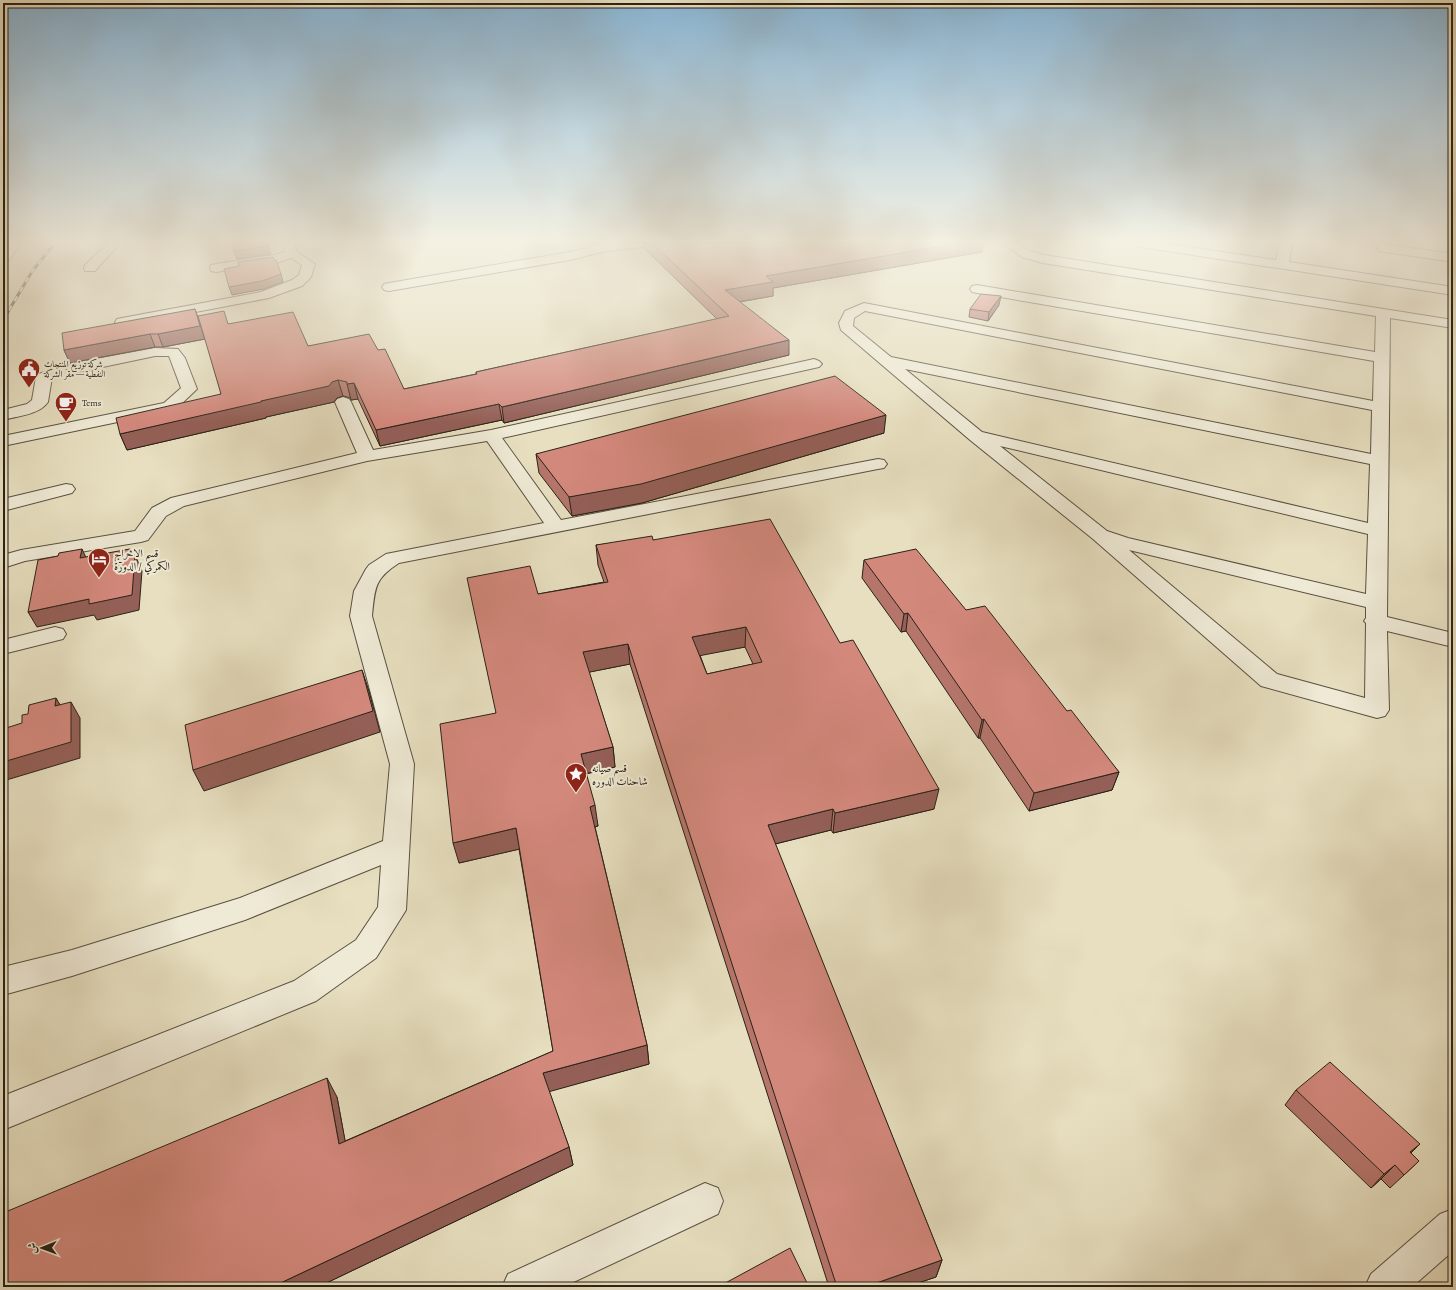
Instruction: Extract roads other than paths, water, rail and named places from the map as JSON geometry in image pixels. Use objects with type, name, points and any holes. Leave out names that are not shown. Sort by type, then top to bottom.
[{"type":"street","points":[[122,322],[221,303]]},
{"type":"street","points":[[1060,303],[1382,358]]},
{"type":"street","points":[[1360,303],[1383,313],[1453,324]]},
{"type":"street","points":[[1381,407],[864,307],[849,313],[845,321],[846,327],[976,436],[1100,535],[1269,680],[1377,710],[1376,612],[1380,461],[1383,313]]},
{"type":"street","points":[[3,441],[169,406],[189,389],[178,358],[173,352],[156,352],[74,368]]},
{"type":"street","points":[[886,360],[1380,461]]},
{"type":"street","points":[[3,562],[21,556],[141,536],[159,512],[178,502],[367,456],[491,435],[814,364]]},
{"type":"street","points":[[3,415],[33,407],[40,402],[44,377]]},
{"type":"street","points":[[344,402],[367,456]]},
{"type":"street","points":[[491,435],[556,526]]},
{"type":"street","points":[[976,436],[1378,531]]},
{"type":"street","points":[[3,1113],[305,991],[366,949],[392,910],[402,764],[361,616],[364,591],[376,569],[393,558],[878,464]]},
{"type":"street","points":[[3,505],[66,489]]},
{"type":"street","points":[[1100,535],[1376,612],[1453,640]]},
{"type":"street","points":[[3,647],[55,634]]},
{"type":"street","points":[[3,981],[72,963],[245,908],[396,847]]},
{"type":"street","points":[[520,1287],[705,1201]]},
{"type":"street","points":[[1384,1287],[1452,1229]]},
{"type":"railway","points":[[3,320],[13,303]]},
{"type":"place","name":"شركة توزيع المنتجات النفطية — مقر الشركة","points":[[29,388]]},
{"type":"place","name":"Tcms","points":[[66,422]]},
{"type":"place","name":"قسم الاخراج الكمركي / الدورة","points":[[99,578]]},
{"type":"place","name":"قسم صيانه شاحنات الدوره","points":[[576,794]]}]
